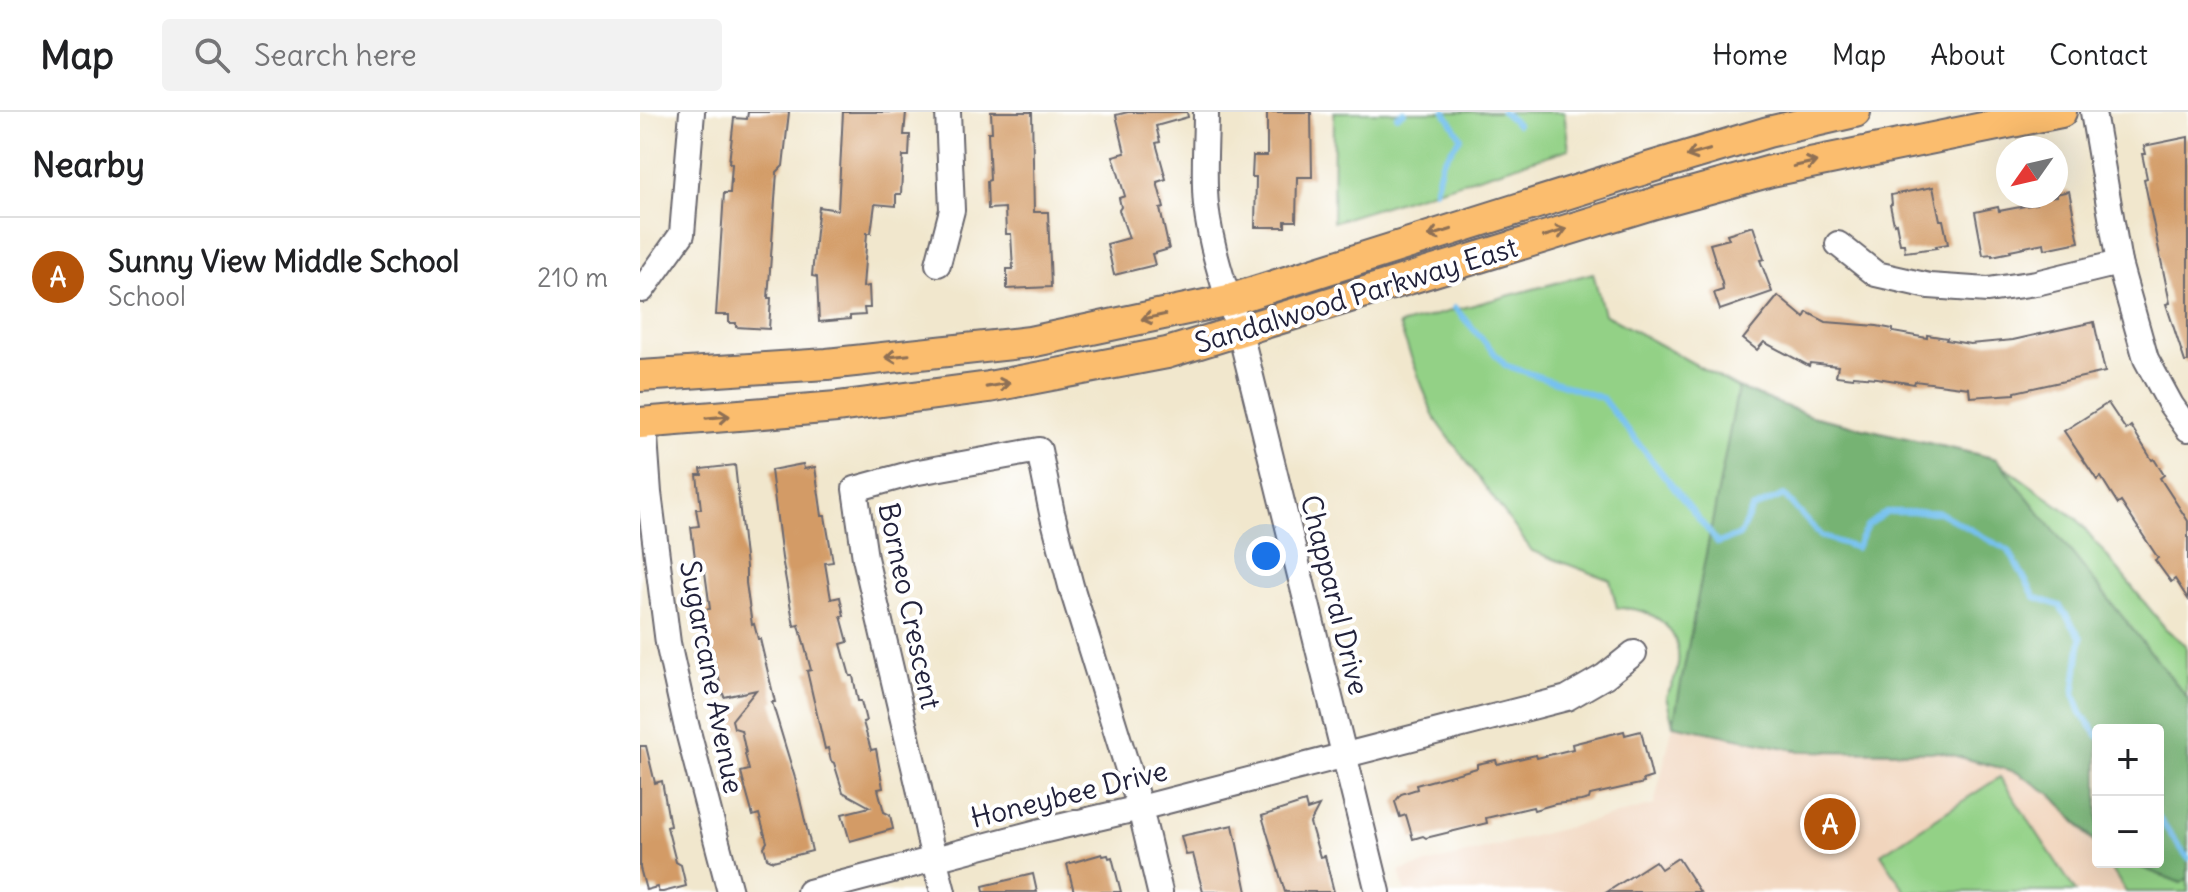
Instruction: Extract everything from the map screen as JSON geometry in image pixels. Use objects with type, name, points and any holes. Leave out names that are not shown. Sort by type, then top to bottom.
[{"type":"main road","name":"Sandalwood Parkway East","points":[[642,423],[837,407],[989,387],[1167,353],[1234,315],[1648,168],[1768,132],[1855,112]]},
{"type":"main road","name":"Sandalwood Parkway East","points":[[640,376],[827,364],[1030,342],[1234,315],[1757,175],[2061,112]]},
{"type":"street","points":[[642,290],[682,234],[692,112]]},
{"type":"street","points":[[938,264],[952,210],[948,112]]},
{"type":"street","name":"Chapparal Drive","points":[[1206,112],[1206,202],[1218,259],[1378,892]]},
{"type":"street","points":[[2093,112],[2119,263],[2146,359],[2188,429]]},
{"type":"street","points":[[1838,244],[1876,274],[1929,286],[1988,290],[2036,283],[2119,263]]},
{"type":"street","name":"Sugarcane Avenue","points":[[642,423],[668,643],[730,892]]},
{"type":"street","name":"Borneo Crescent","points":[[934,860],[865,558],[855,489],[913,473],[1039,450],[1071,586],[1140,808]]},
{"type":"street","name":"Honeybee Drive","points":[[809,892],[1567,698],[1605,676],[1634,653]]},
{"type":"street","points":[[1140,808],[1160,892]]},
{"type":"street","points":[[934,860],[943,892]]},
{"type":"shaded area","points":[[1673,725],[1801,751],[1941,752],[2016,772],[2052,795],[2092,839],[2092,868],[2111,868],[2126,892],[1405,892],[1399,871],[1654,805]]},
{"type":"green space","points":[[1334,112],[1564,112],[1569,149],[1333,222]]},
{"type":"green space","points":[[1593,273],[1604,314],[1738,388],[1811,416],[1993,458],[2077,519],[2166,629],[2186,645],[2188,892],[2126,892],[2111,868],[2164,868],[2164,724],[2092,724],[2092,840],[2052,795],[2016,772],[1941,752],[1801,751],[1673,725],[1666,696],[1678,663],[1673,635],[1652,615],[1617,608],[1610,580],[1532,551],[1434,417],[1399,325]]},
{"type":"green space","points":[[1738,388],[1811,416],[1997,459],[2188,699],[2188,878],[2181,883],[2142,868],[2164,868],[2164,724],[2092,724],[2092,838],[2052,795],[2016,772],[1941,752],[1801,751],[1673,725]]},
{"type":"green space","points":[[2000,777],[2076,892],[1906,892],[1881,854]]},
{"type":"building","points":[[748,112],[789,112],[783,166],[777,172],[768,298],[771,298],[769,329],[736,327],[736,323],[729,323],[729,315],[716,315],[724,193],[730,193],[732,164],[729,163],[734,118],[747,119]]},
{"type":"building","points":[[843,112],[906,112],[904,135],[910,135],[909,156],[903,156],[901,194],[896,194],[896,206],[875,204],[871,233],[867,233],[863,287],[869,286],[870,308],[864,308],[865,315],[819,322],[817,277],[812,276],[816,231],[819,207],[838,210]]},
{"type":"building","points":[[991,112],[1032,112],[1034,212],[1048,212],[1051,287],[1007,289],[1007,269],[1013,269],[1011,234],[1006,234],[1005,208],[988,209]]},
{"type":"building","points":[[1128,112],[1187,112],[1188,117],[1156,126],[1160,142],[1156,143],[1166,179],[1157,182],[1169,249],[1152,254],[1155,265],[1114,275],[1107,244],[1129,238],[1119,210],[1119,198],[1125,196],[1113,156],[1125,153],[1116,115]]},
{"type":"building","points":[[1267,112],[1311,112],[1312,177],[1297,177],[1296,221],[1285,221],[1285,227],[1255,227],[1256,177],[1252,177],[1253,156],[1267,156]]},
{"type":"building","points":[[2188,137],[2188,362],[2185,362],[2166,304],[2170,303],[2144,179],[2147,178],[2142,154],[2146,154],[2144,146]]},
{"type":"building","points":[[1933,187],[1948,244],[1905,252],[1894,224],[1891,195]]},
{"type":"building","points":[[2068,191],[2079,242],[2045,249],[2044,243],[1992,256],[1983,255],[1975,212],[1996,207],[1999,211],[2068,208]]},
{"type":"building","points":[[1753,226],[1764,259],[1760,260],[1772,292],[1720,310],[1714,293],[1723,290],[1722,283],[1710,244],[1729,239],[1727,234]]},
{"type":"building","points":[[1778,296],[1804,318],[1807,312],[1826,322],[1877,326],[1893,329],[1893,332],[1970,344],[2013,340],[2094,322],[2105,372],[2015,394],[1970,397],[1969,388],[1836,376],[1838,366],[1810,363],[1809,366],[1764,342],[1757,350],[1743,339]]},
{"type":"building","points":[[2108,403],[2126,430],[2131,426],[2154,459],[2164,475],[2160,478],[2188,521],[2188,599],[2175,579],[2171,582],[2155,560],[2158,558],[2121,502],[2118,504],[2101,477],[2097,480],[2064,431]]},
{"type":"building","points":[[803,464],[804,469],[815,467],[833,562],[825,563],[831,599],[840,597],[848,642],[841,644],[858,701],[861,701],[871,750],[876,749],[883,788],[878,789],[884,812],[890,815],[893,829],[850,841],[842,814],[870,807],[843,792],[828,748],[825,749],[807,671],[811,670],[799,625],[794,626],[771,470]]},
{"type":"building","points":[[735,465],[752,625],[760,639],[775,702],[772,702],[795,778],[812,851],[773,861],[767,858],[764,847],[767,842],[759,814],[753,816],[741,772],[749,770],[741,730],[734,728],[732,720],[756,690],[724,697],[704,624],[702,610],[710,609],[705,572],[697,573],[691,527],[699,526],[696,509],[701,509],[697,475],[702,475],[701,469]]},
{"type":"building","points":[[1624,731],[1625,735],[1641,731],[1652,777],[1643,780],[1644,783],[1590,795],[1589,799],[1581,801],[1534,810],[1533,807],[1486,818],[1487,823],[1426,838],[1413,839],[1406,815],[1400,817],[1395,802],[1401,794],[1417,789],[1416,785],[1477,768],[1477,764],[1496,760],[1497,764],[1536,755],[1537,758],[1573,749],[1572,744]]},
{"type":"building","points":[[640,746],[646,746],[655,783],[662,781],[670,826],[667,827],[686,886],[663,892],[659,892],[657,887],[646,890],[640,868]]},
{"type":"building","points":[[1305,802],[1307,810],[1319,806],[1310,823],[1320,857],[1325,856],[1334,892],[1285,892],[1262,816]]},
{"type":"building","points":[[1233,825],[1247,892],[1203,892],[1193,854],[1186,855],[1181,836]]},
{"type":"building","points":[[1102,854],[1112,857],[1121,892],[1074,892],[1067,864]]},
{"type":"building","points":[[1678,858],[1700,892],[1607,892],[1655,861],[1661,869]]},
{"type":"building","points":[[1033,874],[1037,892],[984,892],[983,886]]},
{"type":"waterway","points":[[1397,116],[1404,112]]},
{"type":"waterway","points":[[1435,190],[1442,162],[1461,137],[1445,112]]},
{"type":"waterway","points":[[1503,112],[1517,124]]},
{"type":"waterway","points":[[1455,308],[1505,365],[1602,398],[1718,543],[1740,535],[1752,509],[1784,495],[1821,536],[1856,548],[1867,526],[1886,512],[1939,512],[2009,551],[2035,597],[2060,606],[2081,638],[2074,694],[2081,713],[2092,728]]},
{"type":"waterway","points":[[2164,825],[2188,858]]},
{"type":"place","name":"Sunny View Middle School","points":[[1830,824]]}]
